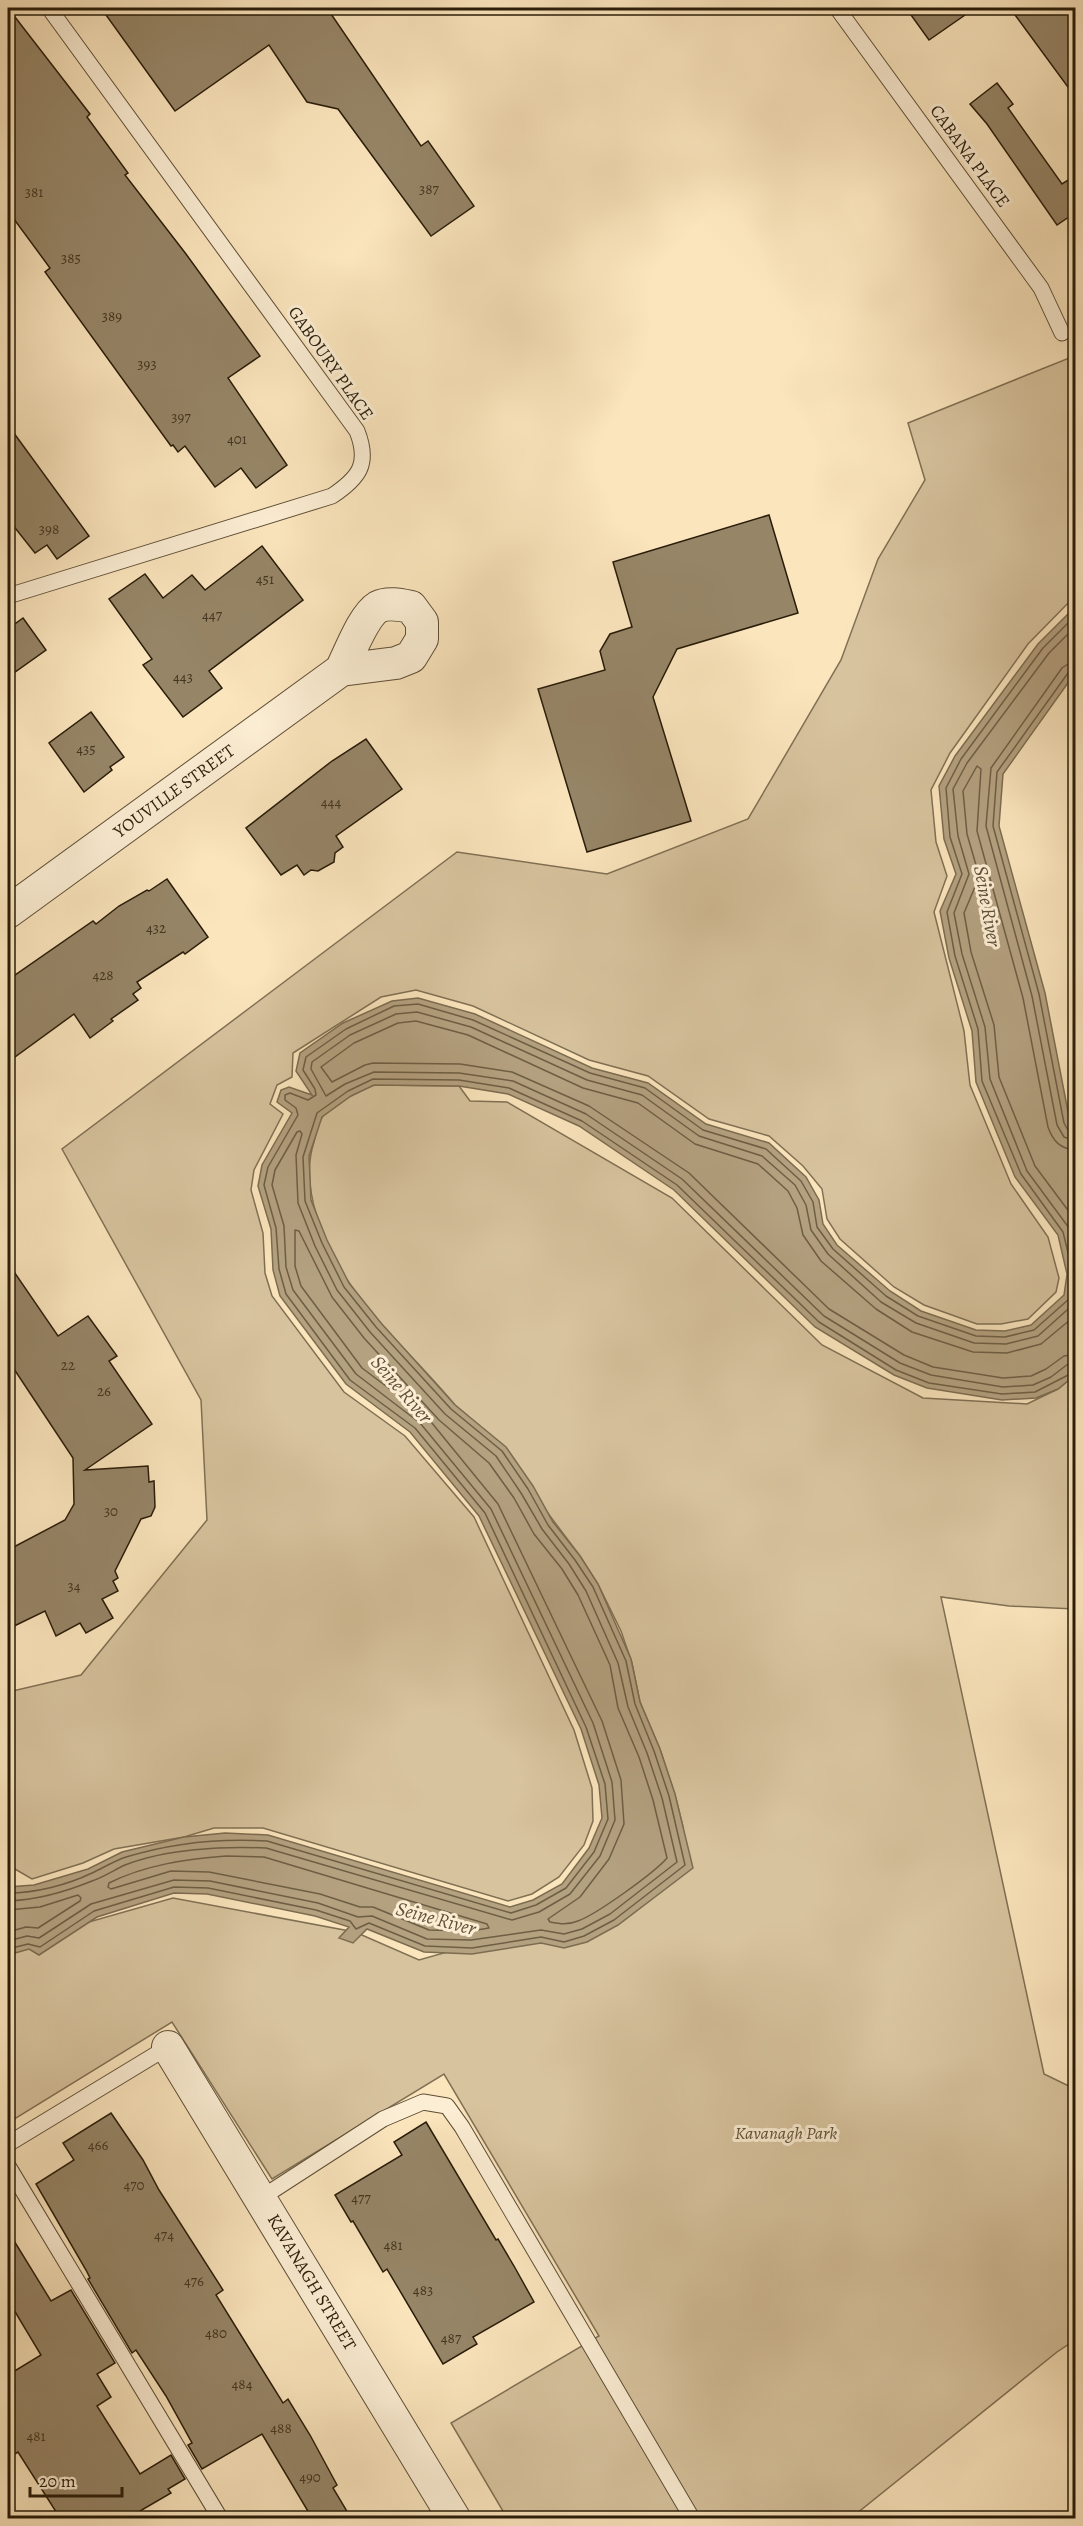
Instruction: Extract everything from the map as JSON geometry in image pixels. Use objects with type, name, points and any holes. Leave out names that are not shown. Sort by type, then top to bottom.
[{"type":"street","name":"YOUVILLE STREET","points":[[8,912],[342,670]]},
{"type":"street","name":"KAVANAGH STREET","points":[[168,2047],[454,2518]]},
{"type":"lane","name":"GABOURY PLACE","points":[[8,596],[332,496],[349,484],[362,467],[363,446],[357,431],[49,8]]},
{"type":"lane","name":"CABANA PLACE","points":[[837,8],[1041,288],[1062,333]]},
{"type":"lane","points":[[8,2144],[168,2047]]},
{"type":"lane","points":[[261,2198],[383,2119],[423,2102],[447,2106],[462,2127],[692,2518]]},
{"type":"lane","points":[[8,2166],[220,2518]]},
{"type":"green space","points":[[1074,356],[1075,596],[1028,644],[950,753],[931,790],[936,842],[947,876],[934,912],[964,1031],[970,1085],[1011,1184],[1048,1237],[1059,1278],[1056,1292],[1028,1319],[1001,1324],[977,1324],[924,1305],[894,1287],[840,1239],[827,1219],[822,1189],[803,1166],[769,1136],[709,1119],[648,1076],[589,1060],[473,1006],[416,990],[381,997],[293,1053],[292,1077],[277,1085],[270,1104],[283,1114],[254,1170],[251,1190],[263,1233],[265,1273],[272,1296],[344,1392],[405,1436],[474,1517],[574,1730],[592,1788],[593,1821],[584,1845],[559,1877],[532,1894],[508,1901],[263,1828],[214,1828],[184,1837],[114,1849],[83,1863],[32,1879],[8,1865],[8,1692],[81,1675],[207,1520],[201,1400],[62,1149],[457,852],[607,874],[748,819],[841,660],[878,559],[925,480],[908,423]]},
{"type":"green space","name":"Kavanagh Park","points":[[374,1085],[459,1086],[470,1101],[507,1102],[672,1198],[822,1345],[923,1398],[1027,1404],[1058,1389],[1075,1375],[1075,1609],[1009,1606],[941,1597],[1044,2074],[1075,2089],[1075,2340],[1057,2352],[851,2518],[507,2518],[451,2423],[599,2336],[444,2074],[272,2179],[172,2022],[8,2123],[8,1945],[173,1898],[355,1932],[419,1960],[660,1892],[683,1827],[660,1749],[640,1702],[632,1663],[621,1631],[598,1584],[547,1512],[467,1415],[387,1331],[362,1300],[340,1269],[323,1234],[312,1197],[310,1178],[310,1159],[318,1125],[323,1116],[334,1106]]},
{"type":"water","name":"Seine River","points":[[1075,607],[1075,673],[1003,774],[999,826],[1045,993],[1070,1122],[1075,1132],[1075,1375],[1058,1389],[1036,1398],[1002,1400],[927,1388],[894,1375],[815,1327],[674,1190],[579,1126],[508,1094],[459,1086],[374,1085],[351,1096],[322,1117],[309,1156],[311,1200],[327,1240],[349,1283],[381,1323],[455,1405],[506,1447],[533,1486],[553,1522],[580,1556],[598,1584],[631,1659],[640,1702],[660,1749],[675,1794],[693,1868],[618,1925],[587,1942],[564,1948],[541,1943],[472,1954],[424,1952],[367,1929],[353,1943],[339,1938],[349,1927],[315,1916],[207,1894],[174,1893],[97,1917],[39,1955],[29,1949],[8,1955],[8,1887],[34,1885],[88,1869],[122,1852],[184,1837],[225,1833],[268,1835],[510,1907],[533,1900],[562,1884],[589,1848],[602,1818],[599,1785],[581,1729],[479,1516],[410,1432],[346,1384],[280,1296],[273,1270],[271,1229],[258,1186],[262,1165],[292,1113],[277,1102],[281,1090],[289,1087],[312,1095],[296,1071],[300,1053],[343,1023],[392,1001],[418,998],[475,1014],[592,1068],[648,1083],[706,1124],[769,1143],[806,1177],[819,1200],[823,1224],[837,1245],[890,1291],[921,1311],[976,1330],[1005,1331],[1031,1325],[1064,1295],[1067,1274],[1058,1235],[1015,1177],[976,1082],[972,1031],[949,958],[940,911],[956,874],[944,839],[939,786],[955,756],[1038,644]]},
{"type":"building","points":[[8,8],[90,114],[87,117],[128,173],[125,175],[260,356],[228,378],[287,465],[256,488],[241,468],[215,487],[185,446],[178,452],[173,445],[171,446],[45,272],[50,268],[8,211]]},
{"type":"building","points":[[101,8],[327,8],[421,146],[428,141],[474,206],[431,236],[338,109],[307,102],[269,45],[175,111]]},
{"type":"building","points":[[906,8],[975,8],[929,40]]},
{"type":"building","points":[[1010,8],[1064,8],[1076,24],[1076,98]]},
{"type":"building","points":[[997,83],[1013,104],[1008,108],[1062,184],[1076,175],[1076,212],[1057,225],[987,124],[970,104]]},
{"type":"building","points":[[8,425],[89,536],[57,559],[47,545],[35,553],[8,519]]},
{"type":"building","points":[[769,515],[798,613],[677,649],[653,697],[691,821],[587,852],[538,689],[605,670],[600,651],[610,634],[632,627],[613,562]]},
{"type":"building","points":[[262,546],[303,600],[209,671],[222,688],[183,717],[143,665],[152,659],[109,599],[145,574],[163,598],[192,575],[205,590]]},
{"type":"building","points":[[23,618],[46,650],[8,677],[8,629]]},
{"type":"building","points":[[91,712],[124,757],[110,767],[112,770],[84,792],[49,743]]},
{"type":"building","points":[[366,739],[402,789],[336,836],[343,847],[335,853],[334,862],[318,871],[311,870],[304,875],[297,865],[281,875],[246,828],[332,761]]},
{"type":"building","points":[[167,879],[208,937],[185,954],[183,952],[137,982],[141,988],[133,994],[138,1000],[111,1019],[113,1021],[90,1038],[74,1014],[8,1062],[8,980],[93,921],[96,924],[119,906]]},
{"type":"building","points":[[8,1263],[58,1336],[88,1316],[117,1356],[109,1361],[152,1424],[85,1470],[148,1466],[149,1482],[154,1481],[155,1507],[151,1516],[141,1519],[115,1571],[118,1578],[113,1581],[118,1591],[102,1599],[113,1618],[86,1633],[80,1623],[56,1636],[45,1611],[8,1629],[8,1550],[65,1520],[74,1504],[73,1458],[8,1360]]},
{"type":"building","points":[[111,2113],[143,2160],[159,2190],[223,2290],[216,2295],[283,2403],[288,2399],[310,2435],[337,2485],[333,2488],[351,2518],[312,2518],[262,2434],[202,2469],[188,2445],[192,2443],[166,2396],[136,2350],[132,2353],[88,2279],[90,2278],[86,2270],[36,2184],[74,2160],[63,2143]]},
{"type":"building","points":[[426,2122],[534,2302],[473,2337],[477,2344],[443,2364],[387,2269],[383,2272],[335,2195],[402,2155],[394,2142]]},
{"type":"building","points":[[8,2231],[51,2301],[71,2290],[115,2363],[97,2374],[111,2397],[97,2406],[140,2474],[171,2455],[185,2479],[168,2489],[171,2493],[128,2518],[60,2518],[18,2452],[8,2458],[8,2375],[41,2355],[8,2300]]}]
